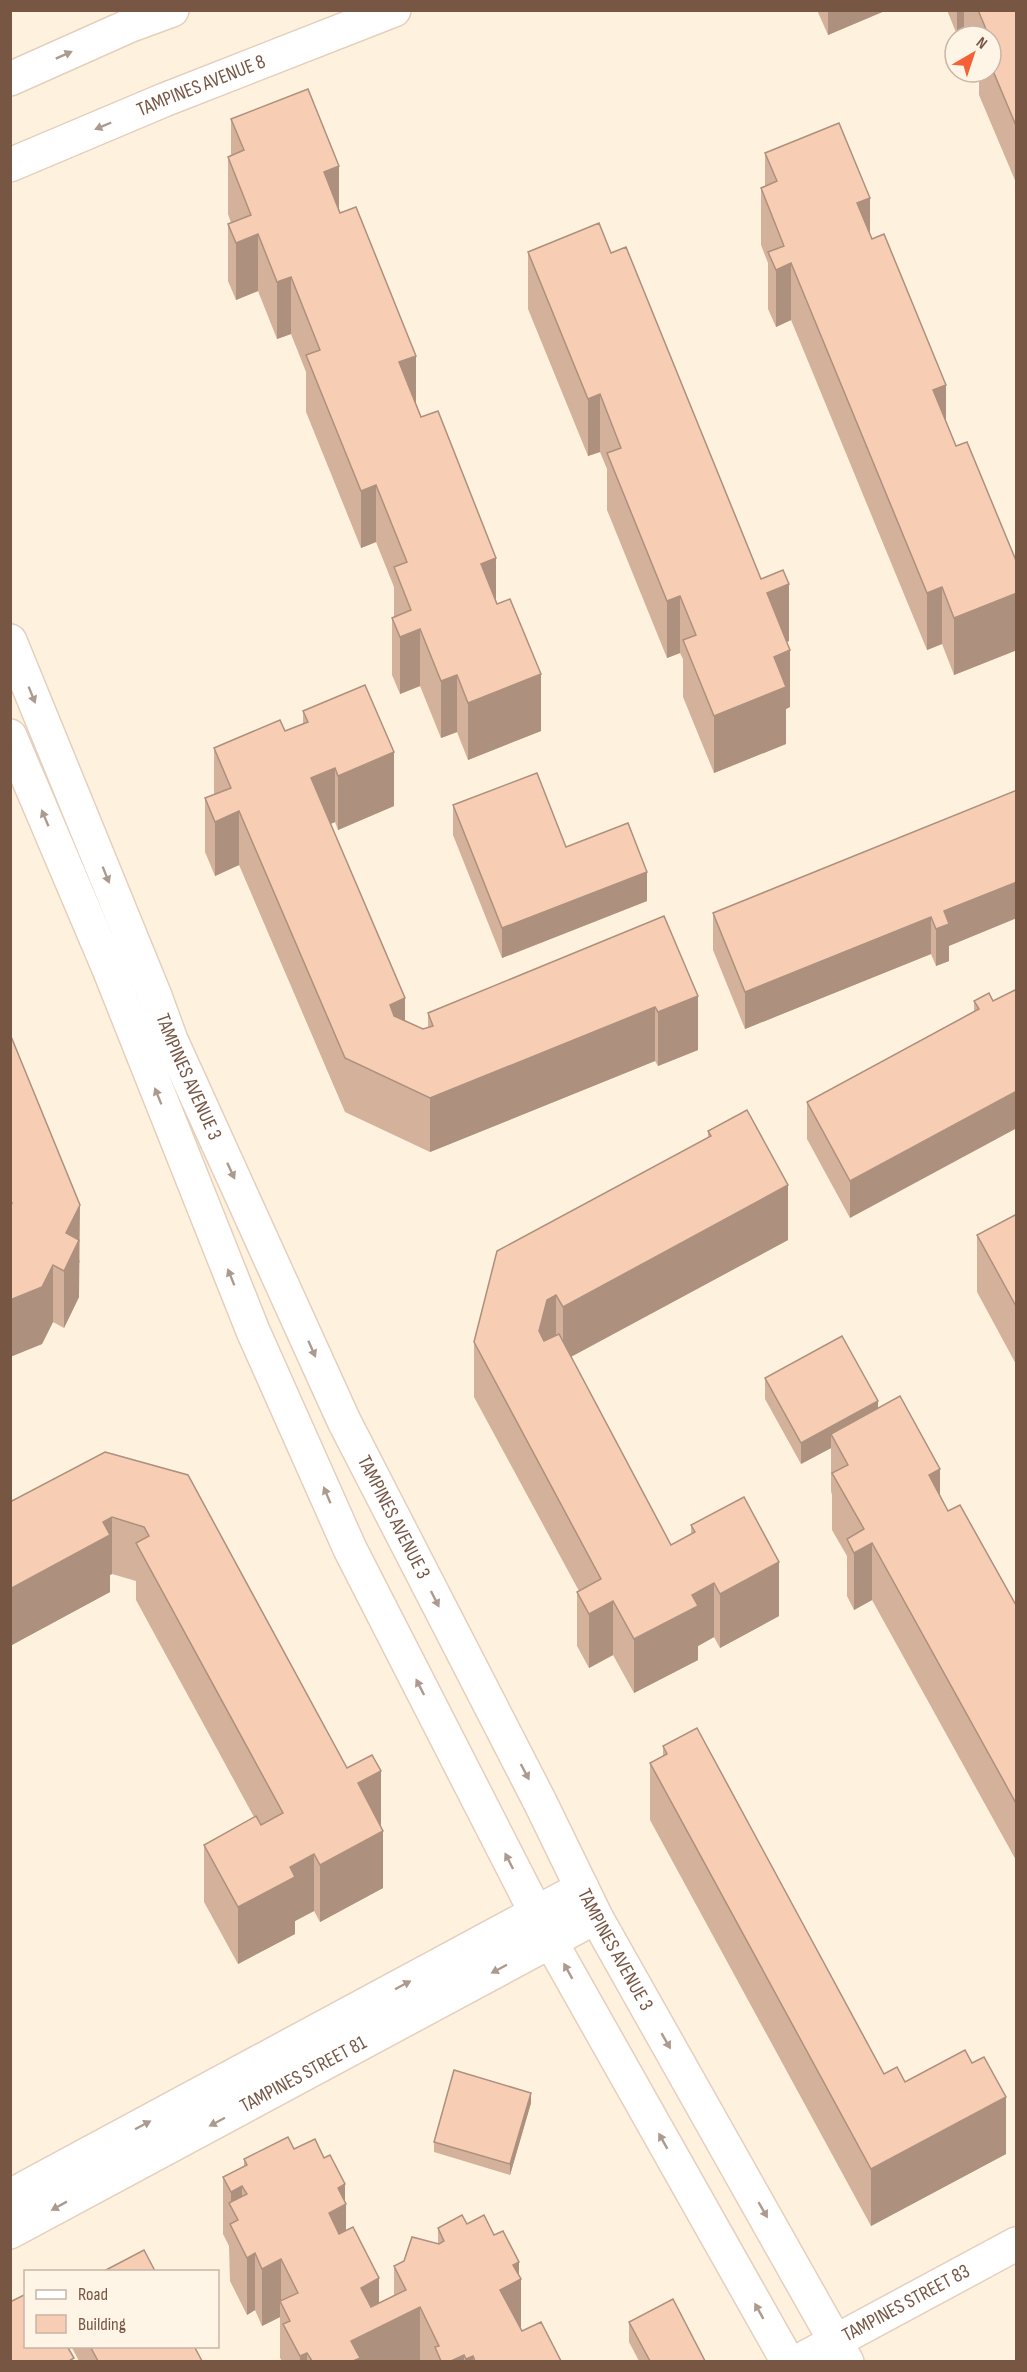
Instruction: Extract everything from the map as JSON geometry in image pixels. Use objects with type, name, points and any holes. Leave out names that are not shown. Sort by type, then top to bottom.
[{"type":"street","points":[[10,79],[131,25],[172,10]]},
{"type":"street","name":"TAMPINES AVENUE 8","points":[[10,165],[164,100],[394,10]]},
{"type":"street","name":"TAMPINES AVENUE 3","points":[[10,640],[171,1040],[344,1421],[596,1917],[841,2351]]},
{"type":"street","name":"TAMPINES AVENUE 3","points":[[10,736],[109,969],[253,1331],[350,1549],[551,1942],[788,2361]]},
{"type":"street","name":"TAMPINES STREET 81","points":[[10,2196],[582,1888]]},
{"type":"street","name":"TAMPINES STREET 81","points":[[10,2232],[596,1917]]},
{"type":"street","name":"TAMPINES STREET 83","points":[[797,2361],[841,2351],[1017,2244]]},
{"type":"building","points":[[978,10],[1017,10],[1017,128],[999,84],[1003,84],[1003,24],[984,24]]},
{"type":"building","points":[[308,89],[339,166],[324,172],[340,213],[356,207],[416,356],[399,362],[421,417],[438,411],[496,558],[481,564],[497,604],[510,599],[541,674],[468,703],[457,675],[441,681],[420,629],[400,637],[392,618],[411,610],[394,567],[407,562],[376,485],[361,491],[306,355],[320,350],[291,277],[277,282],[258,234],[236,243],[228,224],[251,215],[228,157],[244,150],[231,119]]},
{"type":"building","points":[[839,123],[870,198],[857,203],[872,239],[884,234],[946,385],[933,390],[956,446],[967,442],[1017,563],[1017,593],[954,618],[942,587],[927,593],[791,263],[776,270],[768,252],[784,246],[761,188],[777,181],[765,153]]},
{"type":"building","points":[[599,223],[611,253],[626,247],[761,579],[783,570],[789,584],[767,593],[790,650],[774,657],[786,687],[714,716],[683,640],[696,635],[680,596],[667,601],[607,453],[621,448],[600,394],[588,399],[528,252]]},
{"type":"building","points":[[365,685],[394,752],[338,776],[335,768],[311,778],[405,998],[390,1005],[394,1016],[423,1029],[433,1026],[428,1013],[664,916],[698,996],[658,1012],[655,1007],[430,1098],[345,1058],[239,811],[215,822],[205,798],[231,788],[214,748],[280,720],[285,731],[308,722],[303,711]]},
{"type":"building","points":[[537,773],[566,847],[628,823],[647,872],[502,928],[453,805]]},
{"type":"building","points":[[1017,790],[1017,882],[944,911],[949,924],[936,929],[931,917],[745,992],[713,913]]},
{"type":"building","points":[[1017,989],[1017,1091],[850,1181],[807,1102],[979,1009],[974,1001],[989,993],[993,1001]]},
{"type":"building","points":[[10,1034],[80,1205],[66,1233],[79,1240],[64,1271],[53,1265],[42,1287],[10,1300],[10,1207],[12,1203],[10,1200]]},
{"type":"building","points":[[747,1110],[788,1185],[563,1307],[556,1295],[547,1300],[539,1331],[544,1341],[559,1334],[671,1545],[695,1532],[691,1525],[744,1497],[779,1562],[720,1594],[714,1583],[692,1595],[698,1606],[634,1639],[613,1601],[589,1614],[577,1592],[601,1579],[474,1342],[497,1251],[711,1136],[708,1131]]},
{"type":"building","points":[[1017,1214],[1017,1308],[977,1235]]},
{"type":"building","points":[[842,1336],[878,1401],[801,1443],[765,1378]]},
{"type":"building","points":[[900,1396],[940,1469],[929,1475],[948,1511],[960,1505],[1017,1607],[1017,1805],[872,1543],[854,1553],[847,1539],[864,1529],[832,1473],[848,1465],[831,1434]]},
{"type":"building","points":[[105,1452],[188,1475],[347,1768],[372,1755],[381,1771],[358,1783],[383,1831],[320,1865],[314,1854],[290,1867],[295,1877],[238,1907],[204,1845],[256,1816],[261,1825],[283,1813],[136,1543],[149,1536],[144,1527],[112,1517],[103,1522],[110,1535],[10,1589],[10,1497],[12,1501]]},
{"type":"building","points":[[697,1728],[884,2074],[897,2067],[905,2082],[965,2050],[972,2063],[984,2057],[1006,2097],[871,2169],[650,1763],[667,1754],[663,1746]]},
{"type":"building","points":[[454,2070],[531,2093],[510,2164],[434,2142]]},
{"type":"building","points":[[288,2137],[294,2149],[315,2139],[324,2158],[330,2155],[345,2184],[338,2188],[346,2204],[329,2213],[339,2234],[353,2227],[379,2278],[361,2288],[371,2307],[406,2290],[394,2266],[404,2261],[412,2237],[439,2244],[444,2241],[438,2228],[462,2215],[467,2224],[484,2215],[494,2235],[503,2231],[519,2262],[513,2265],[521,2279],[500,2290],[522,2331],[541,2322],[561,2361],[475,2361],[473,2356],[466,2359],[464,2355],[451,2361],[441,2361],[435,2347],[439,2346],[420,2307],[351,2341],[360,2358],[353,2361],[312,2361],[307,2353],[300,2356],[283,2324],[290,2321],[280,2301],[298,2293],[281,2259],[262,2269],[255,2253],[247,2258],[230,2224],[238,2220],[229,2203],[247,2194],[242,2186],[231,2192],[223,2177],[247,2165],[244,2159]]},
{"type":"building","points":[[144,2250],[154,2270],[106,2270]]},
{"type":"building","points":[[24,2295],[24,2348],[68,2348],[74,2358],[69,2361],[10,2361],[10,2302]]},
{"type":"building","points":[[673,2299],[705,2361],[650,2361],[629,2322]]},
{"type":"building","points":[[91,2348],[195,2348],[202,2361],[98,2361]]}]
